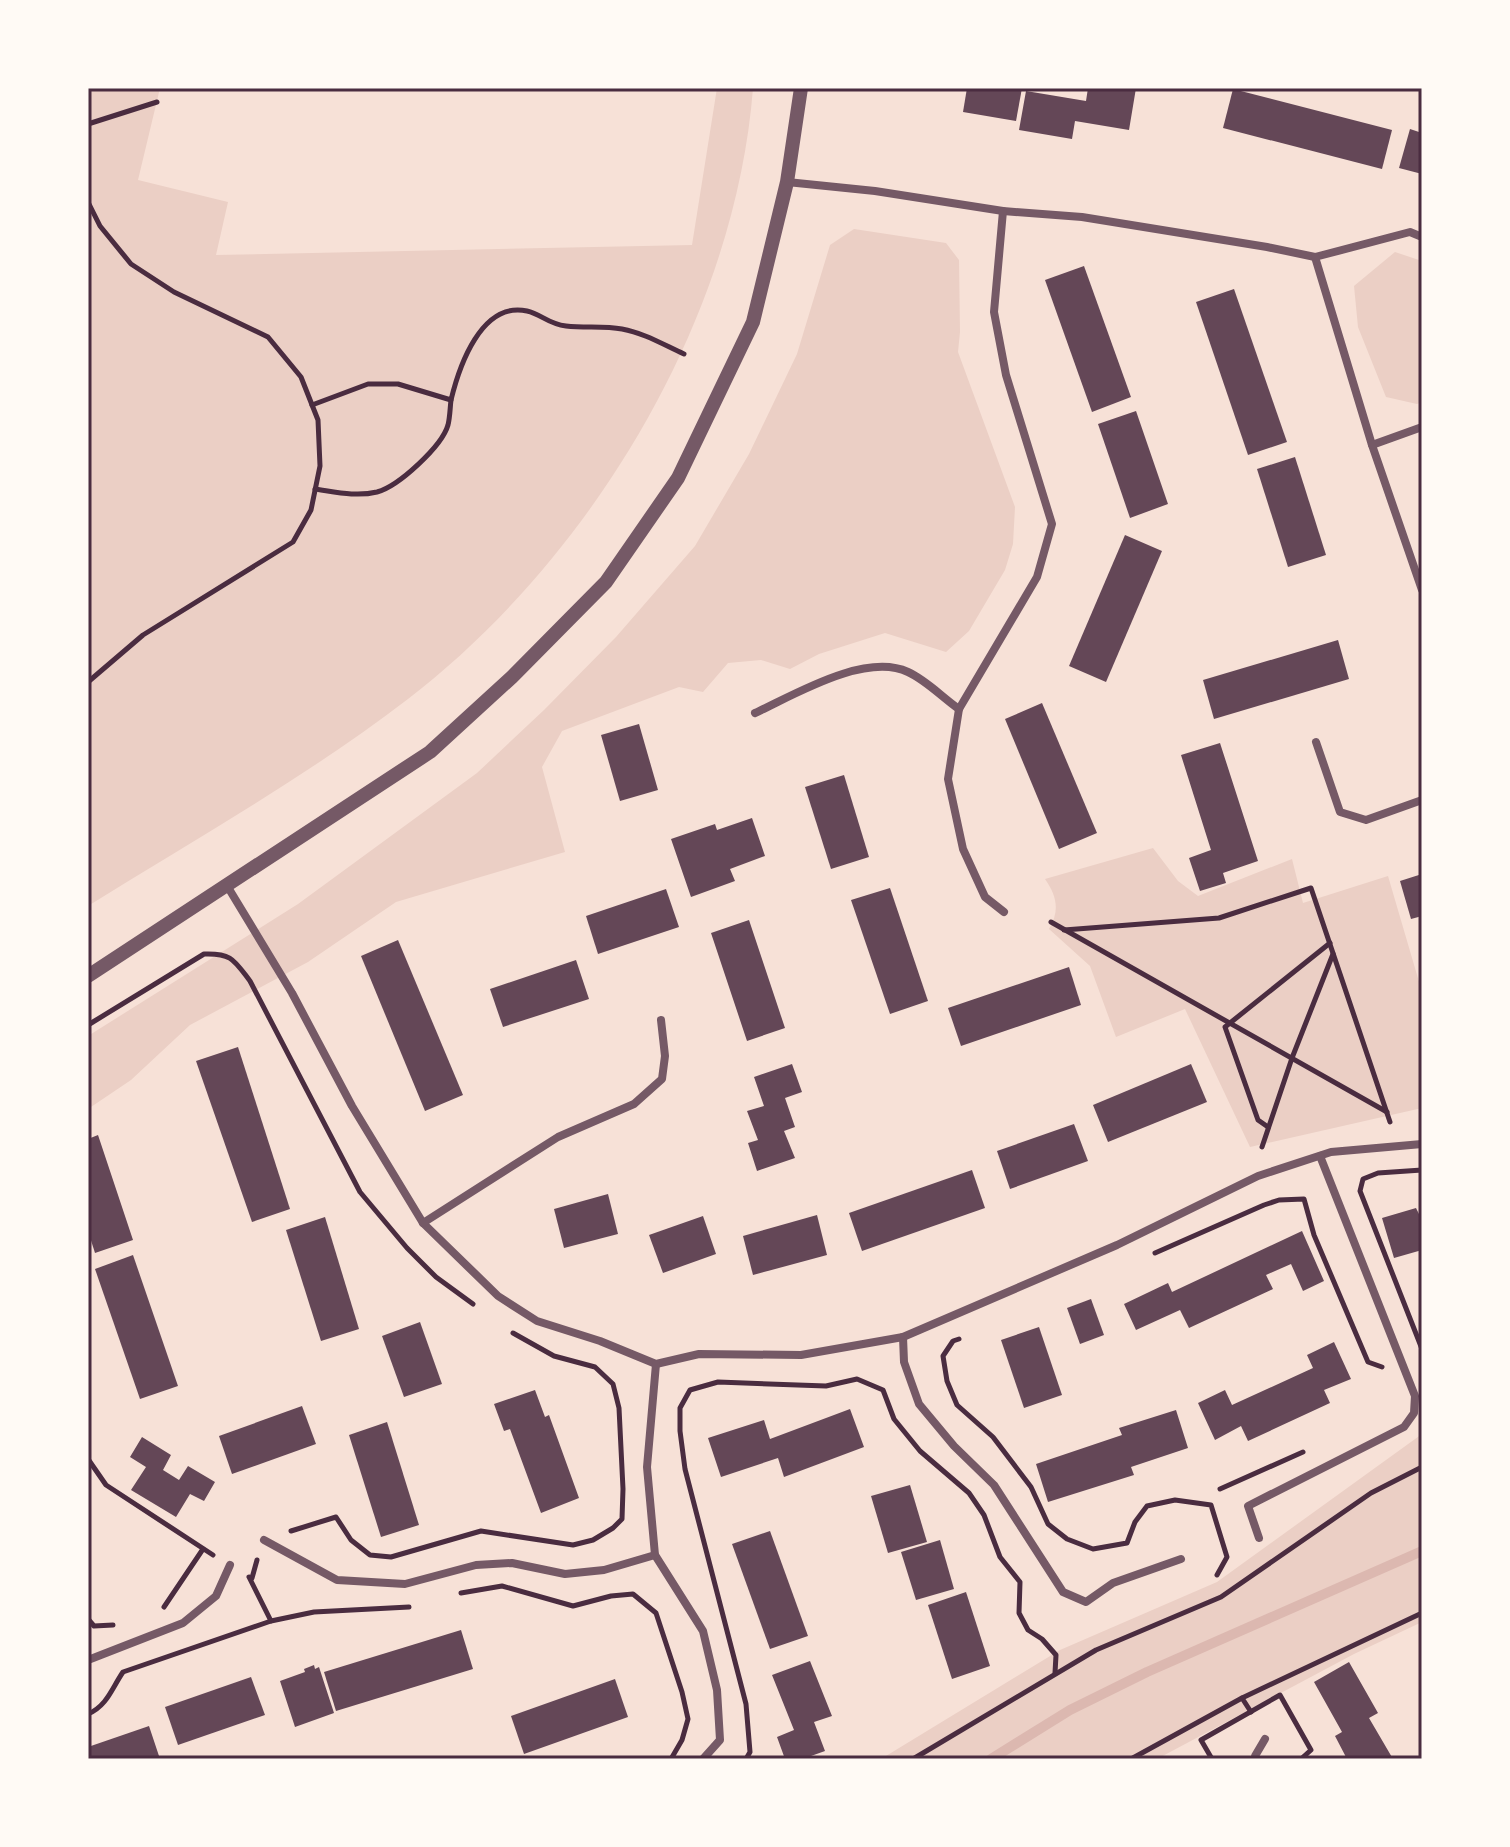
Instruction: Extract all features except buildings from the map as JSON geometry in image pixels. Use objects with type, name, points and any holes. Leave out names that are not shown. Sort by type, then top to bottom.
[{"type":"street","points":[[88,976],[430,752],[512,677],[606,582],[678,478],[753,322],[787,182],[801,88]]},
{"type":"street","points":[[787,182],[875,191],[1003,211],[1082,217],[1315,257],[1410,232],[1422,237]]},
{"type":"street","points":[[1003,211],[994,312],[1006,375],[1052,524],[1037,577],[959,709],[948,779],[963,849],[985,897],[1004,912]]},
{"type":"street","points":[[1315,257],[1372,445],[1422,590]]},
{"type":"street","points":[[1372,445],[1422,427]]},
{"type":"street","points":[[755,713],[838,675],[874,666],[908,671],[959,709]]},
{"type":"street","points":[[1316,742],[1340,812],[1366,820],[1422,800]]},
{"type":"street","points":[[226,884],[292,993],[352,1106],[423,1223],[498,1296],[537,1321],[600,1341],[656,1364],[699,1354],[801,1355],[903,1337],[1117,1245],[1258,1176],[1331,1152],[1422,1144]]},
{"type":"street","points":[[423,1223],[558,1137],[634,1104],[662,1079],[665,1056],[661,1020]]},
{"type":"street","points":[[1259,1538],[1248,1506],[1404,1427],[1414,1413],[1415,1396],[1320,1156]]},
{"type":"street","points":[[903,1337],[904,1362],[919,1404],[954,1446],[994,1485],[1063,1592],[1086,1602],[1113,1583],[1181,1559]]},
{"type":"street","points":[[656,1364],[647,1467],[655,1555],[703,1631],[713,1675],[720,1740],[703,1759]]},
{"type":"street","points":[[264,1540],[337,1580],[405,1584],[476,1565],[512,1563],[565,1574],[604,1570],[655,1555]]},
{"type":"street","points":[[88,1660],[183,1623],[216,1596],[230,1565]]},
{"type":"street","points":[[1257,1759],[1255,1756],[1265,1739]]},
{"type":"path","points":[[88,124],[157,102]]},
{"type":"path","points":[[88,202],[100,226],[131,264],[174,292],[268,337],[301,377],[318,420],[320,466],[311,510],[293,542],[143,635],[88,682]]},
{"type":"path","points":[[315,489],[351,495],[379,492],[403,478],[427,455],[447,427],[458,369],[476,335],[502,312],[527,311],[552,324],[622,329],[651,338],[684,354]]},
{"type":"path","points":[[312,405],[368,384],[398,384],[451,400]]},
{"type":"path","points":[[1064,930],[1219,918],[1311,888],[1390,1122]]},
{"type":"path","points":[[1051,922],[1388,1113]]},
{"type":"path","points":[[1268,1127],[1258,1120],[1225,1027],[1330,943]]},
{"type":"path","points":[[88,1025],[204,954],[222,953],[232,957],[250,981],[360,1192],[436,1277],[484,1312]]},
{"type":"path","points":[[1262,1147],[1292,1058],[1334,953]]},
{"type":"path","points":[[1422,1170],[1378,1173],[1363,1179],[1360,1191],[1422,1349]]},
{"type":"path","points":[[1153,1254],[1264,1205],[1279,1200],[1304,1199],[1314,1235],[1368,1362],[1384,1367],[1391,1375]]},
{"type":"path","points":[[252,1578],[264,1540],[336,1517],[351,1540],[370,1555],[391,1557],[481,1531],[573,1545],[593,1540],[613,1528],[622,1519],[623,1498],[619,1408],[613,1384],[595,1367],[554,1356],[508,1330]]},
{"type":"path","points":[[965,1336],[953,1341],[943,1356],[947,1381],[957,1405],[993,1437],[1031,1487],[1048,1524],[1067,1539],[1093,1549],[1127,1543],[1135,1522],[1147,1506],[1175,1500],[1211,1505],[1227,1557],[1217,1575]]},
{"type":"path","points":[[746,1759],[750,1752],[746,1704],[683,1456],[680,1408],[690,1390],[718,1382],[826,1386],[857,1379],[883,1390],[894,1419],[920,1451],[969,1493],[984,1515],[1000,1557],[1020,1582],[1019,1613],[1028,1630],[1042,1639],[1056,1655],[1055,1673]]},
{"type":"path","points":[[1220,1489],[1304,1451]]},
{"type":"path","points":[[88,1459],[106,1485],[203,1549],[166,1607],[153,1611]]},
{"type":"path","points":[[913,1759],[1096,1650],[1221,1597],[1371,1493],[1422,1467]]},
{"type":"path","points":[[451,1596],[502,1586],[573,1606],[633,1594],[656,1613],[682,1692],[688,1719],[682,1740],[671,1759]]},
{"type":"path","points":[[271,1621],[314,1612],[406,1608],[421,1604]]},
{"type":"path","points":[[1131,1759],[1242,1698],[1422,1613]]},
{"type":"path","points":[[88,1619],[94,1626],[111,1626],[125,1621]]},
{"type":"path","points":[[1242,1698],[1251,1712]]},
{"type":"shaded area","points":[[88,88],[160,88],[138,180],[228,202],[216,255],[692,245],[717,88],[753,88],[741,175],[717,262],[684,346],[642,428],[593,505],[537,577],[475,642],[370,727],[291,781],[88,906]]},
{"type":"shaded area","points":[[854,229],[946,243],[959,260],[958,352],[1015,507],[1013,544],[1005,570],[969,631],[946,652],[885,633],[819,654],[790,669],[761,660],[728,663],[703,692],[679,687],[562,731],[542,767],[565,852],[396,902],[308,962],[190,1025],[131,1080],[88,1109],[88,1036],[298,904],[477,773],[616,637],[695,546],[749,454],[797,354],[830,245]]},
{"type":"shaded area","points":[[1395,252],[1422,261],[1422,402],[1417,404],[1386,397],[1358,327],[1354,286]]},
{"type":"shaded area","points":[[1153,848],[1178,881],[1198,896],[1292,859],[1303,903],[1388,876],[1422,992],[1422,1108],[1250,1147],[1185,1009],[1116,1037],[1090,966],[1049,929],[1056,904],[1045,879]]},
{"type":"shaded area","points":[[1422,1434],[1422,1622],[1354,1654],[1157,1759],[881,1759],[1060,1650],[1217,1582]]},
{"type":"waterway","points":[[991,1759],[1070,1710],[1147,1672],[1422,1551]]}]
